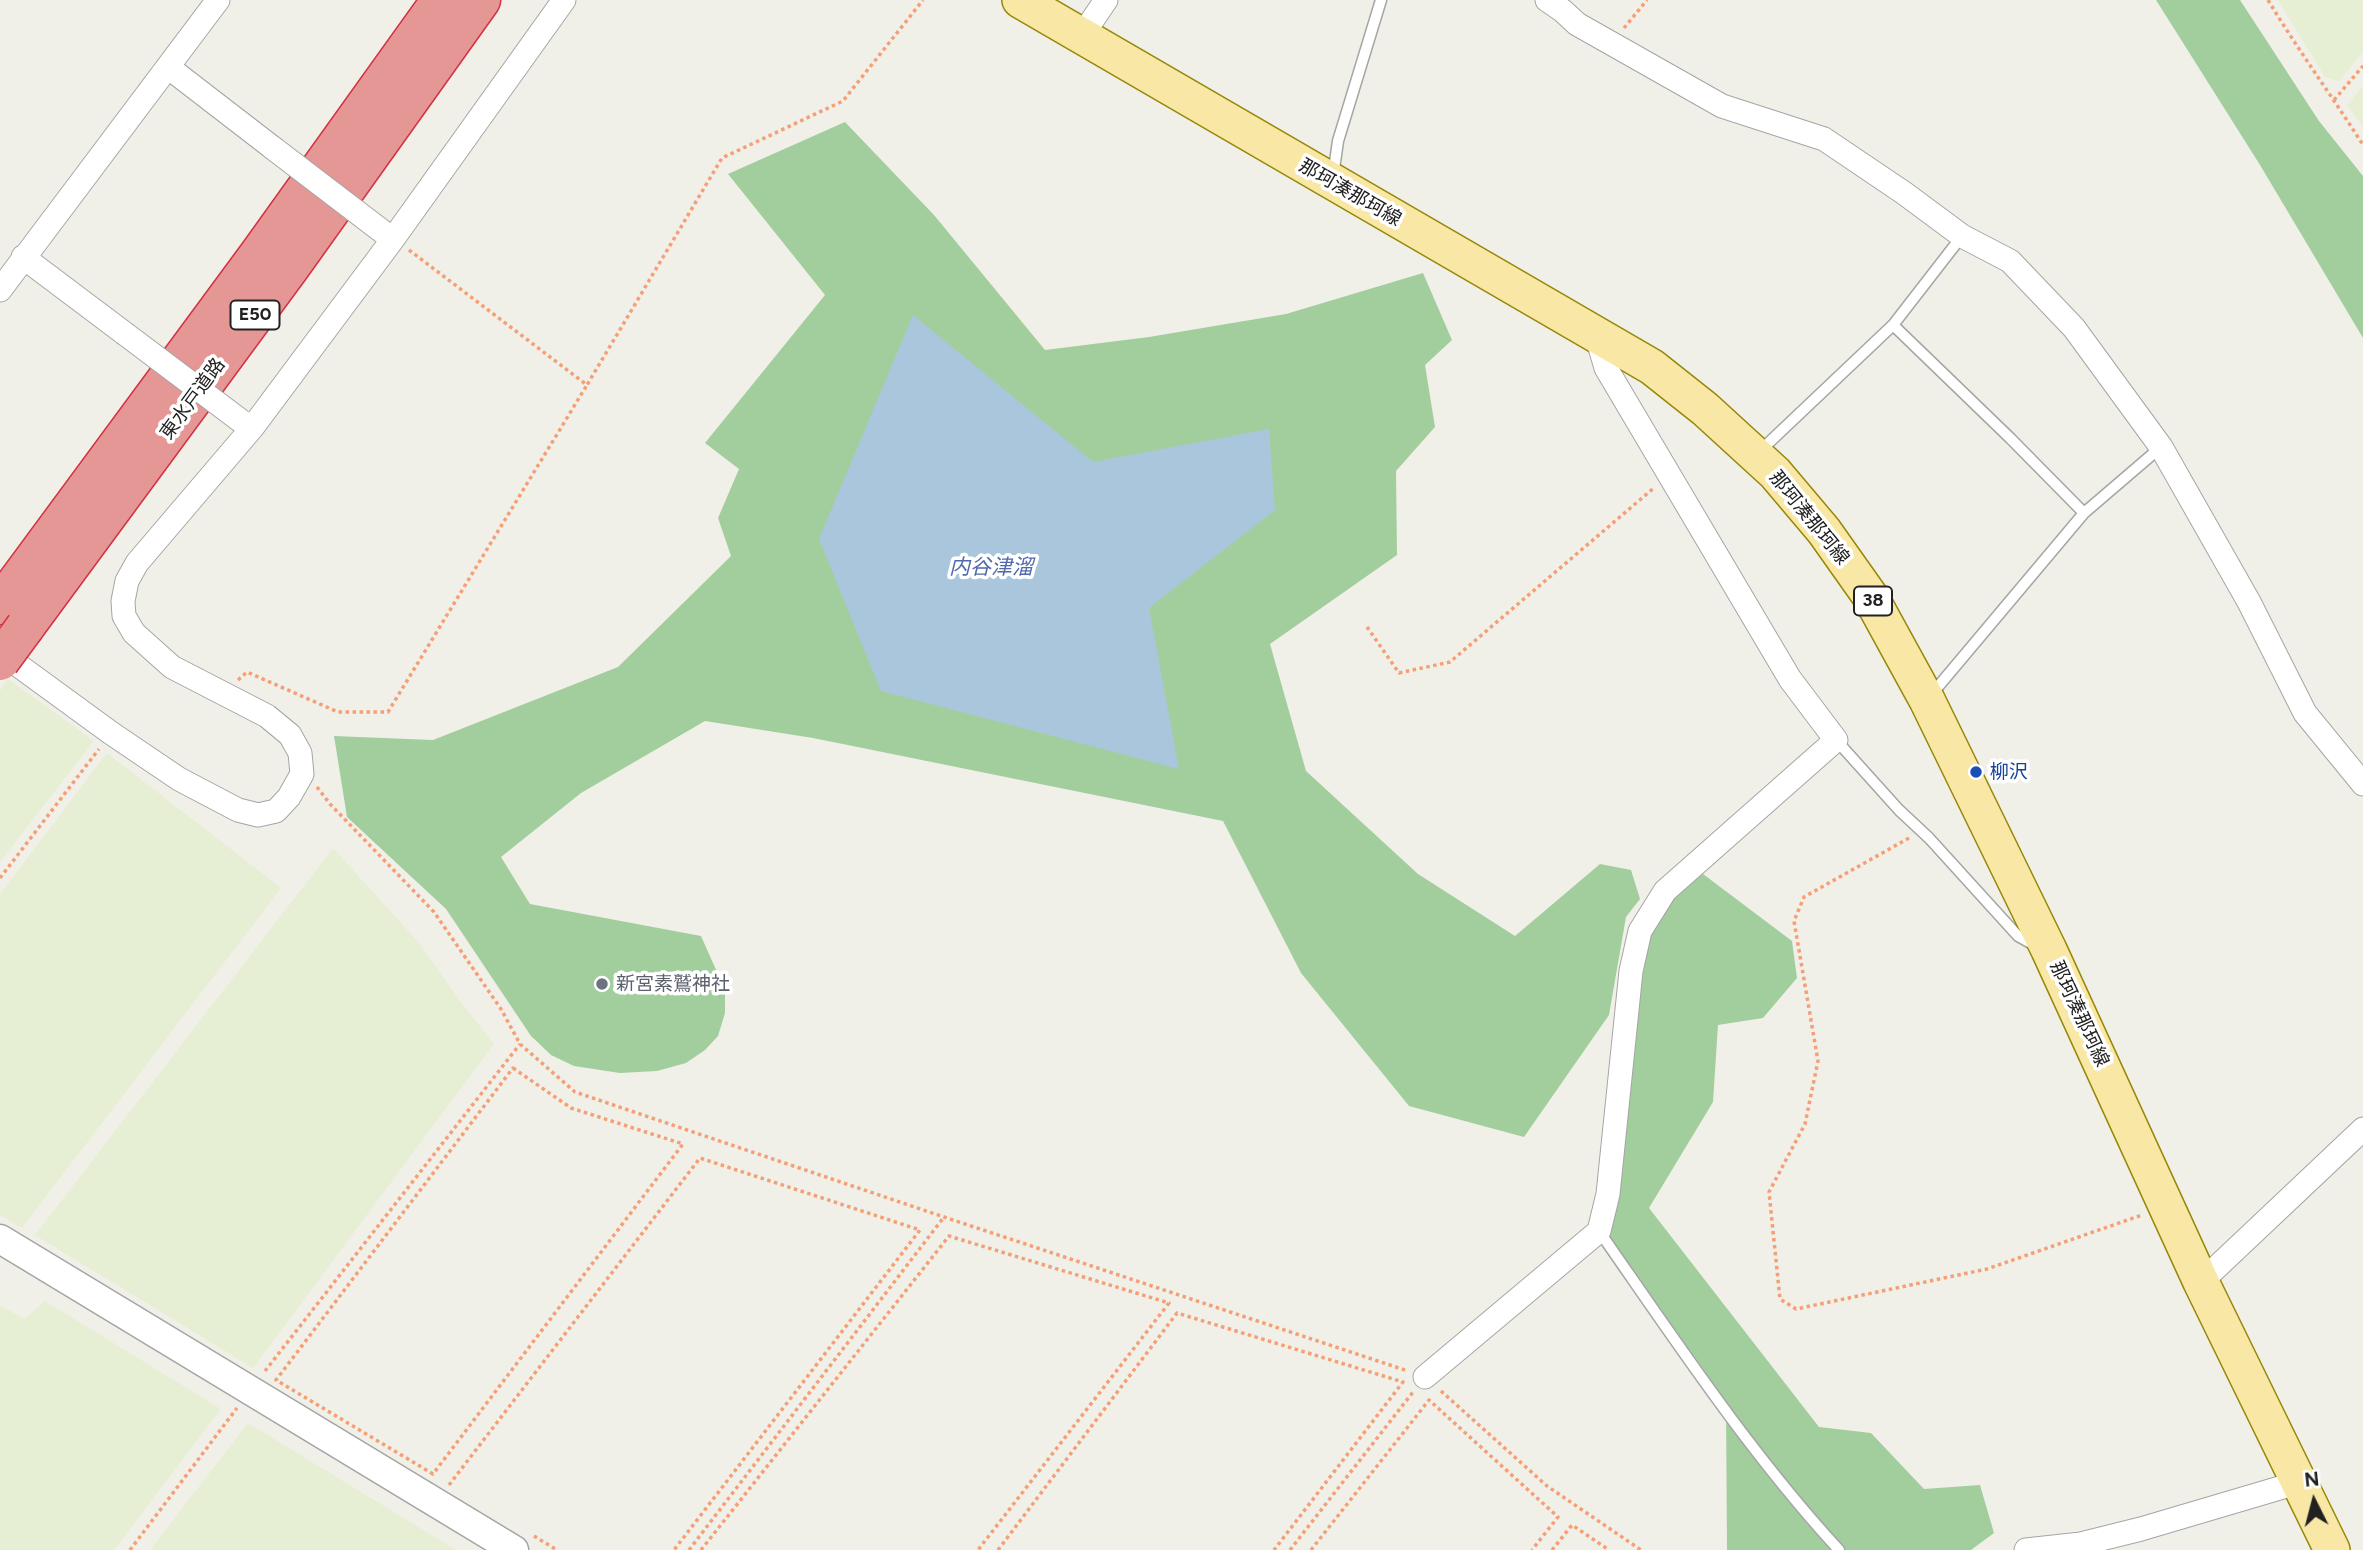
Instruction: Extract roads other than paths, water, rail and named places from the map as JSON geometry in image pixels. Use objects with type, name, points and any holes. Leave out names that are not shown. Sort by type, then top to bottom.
[{"type":"highway","name":"東水戸道路","points":[[0,661],[8,628],[267,243],[441,0]]},
{"type":"highway","name":"東水戸道路","points":[[8,628],[290,266],[481,0]]},
{"type":"main road","name":"那珂湊那珂線","points":[[1020,0],[1652,368],[1705,410],[1774,473],[1832,542],[1870,596],[1927,700],[2049,950],[2201,1282],[2332,1550]]},
{"type":"street","points":[[0,290],[218,0]]},
{"type":"street","points":[[8,628],[111,733],[179,779],[238,810],[258,814],[275,811],[289,797],[302,774],[300,753],[290,735],[267,716],[172,667],[134,633],[124,615],[123,601],[127,581],[137,563],[246,424],[564,0]]},
{"type":"street","points":[[1081,37],[1106,0]]},
{"type":"street","points":[[1546,0],[1563,10],[1577,24],[1722,106],[1824,139],[1962,236],[2010,261],[2074,328],[2161,447],[2249,602],[2305,713],[2363,784]]},
{"type":"street","points":[[168,67],[388,235]]},
{"type":"street","points":[[23,257],[246,424]]},
{"type":"street","points":[[1424,1377],[1600,1231],[1608,1194],[1631,971],[1640,931],[1665,891],[1836,740],[1790,679],[1606,368],[1596,334]]},
{"type":"street","points":[[2201,1282],[2363,1129]]},
{"type":"street","points":[[0,1239],[514,1550]]},
{"type":"street","points":[[2026,1550],[2081,1544],[2141,1530],[2300,1482]]},
{"type":"lane","points":[[1332,182],[1338,141],[1381,0]]},
{"type":"lane","points":[[1755,455],[1893,326],[1962,236]]},
{"type":"lane","points":[[1893,326],[2084,513]]},
{"type":"lane","points":[[1927,700],[2084,513],[2161,447]]},
{"type":"lane","points":[[1836,740],[2018,936],[2049,950]]},
{"type":"lane","points":[[1600,1231],[1763,1461],[1839,1550]]},
{"type":"water","name":"内谷津溜","points":[[913,315],[1093,462],[1269,429],[1275,510],[1149,608],[1179,769],[881,691],[819,539]]},
{"type":"place","name":"柳沢","points":[[1976,772]]},
{"type":"place","name":"新宮素鷲神社","points":[[602,984]]}]
